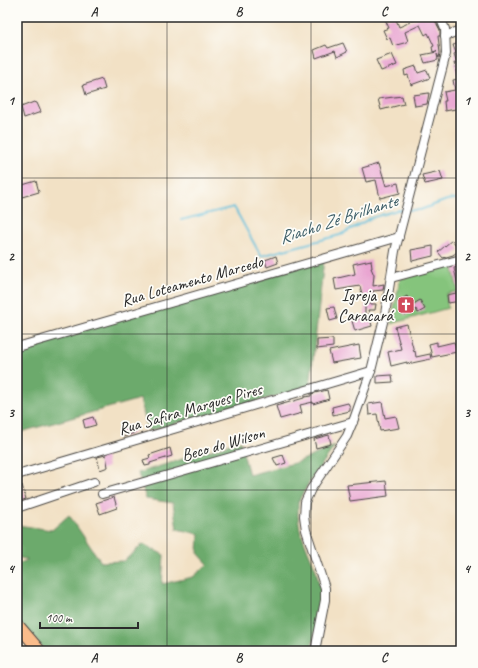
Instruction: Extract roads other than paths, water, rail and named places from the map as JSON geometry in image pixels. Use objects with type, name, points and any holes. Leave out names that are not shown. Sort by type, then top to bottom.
[{"type":"main road","points":[[17,624],[40,651]]},
{"type":"street","points":[[315,651],[325,600],[325,588],[306,530],[304,516],[306,502],[311,489],[346,436],[353,422],[370,371],[385,314],[395,251],[446,54],[445,29],[440,17]]},
{"type":"street","points":[[445,36],[461,30]]},
{"type":"street","name":"Rua Loteamento Marcedo","points":[[17,347],[399,237]]},
{"type":"street","points":[[391,278],[461,259]]},
{"type":"street","name":"Rua Safira Marques Pires","points":[[17,475],[370,371]]},
{"type":"street","name":"Beco do Wilson","points":[[102,494],[353,422]]},
{"type":"street","points":[[17,508],[94,482]]},
{"type":"waterway","name":"Riacho Zé Brilhante","points":[[407,210],[420,210],[447,200],[461,198]]},
{"type":"waterway","name":"Riacho Zé Brilhante","points":[[181,220],[234,207],[261,256],[340,235],[371,218],[397,210],[403,210]]},
{"type":"place","name":"Igreja do Caracará","points":[[406,305]]}]
